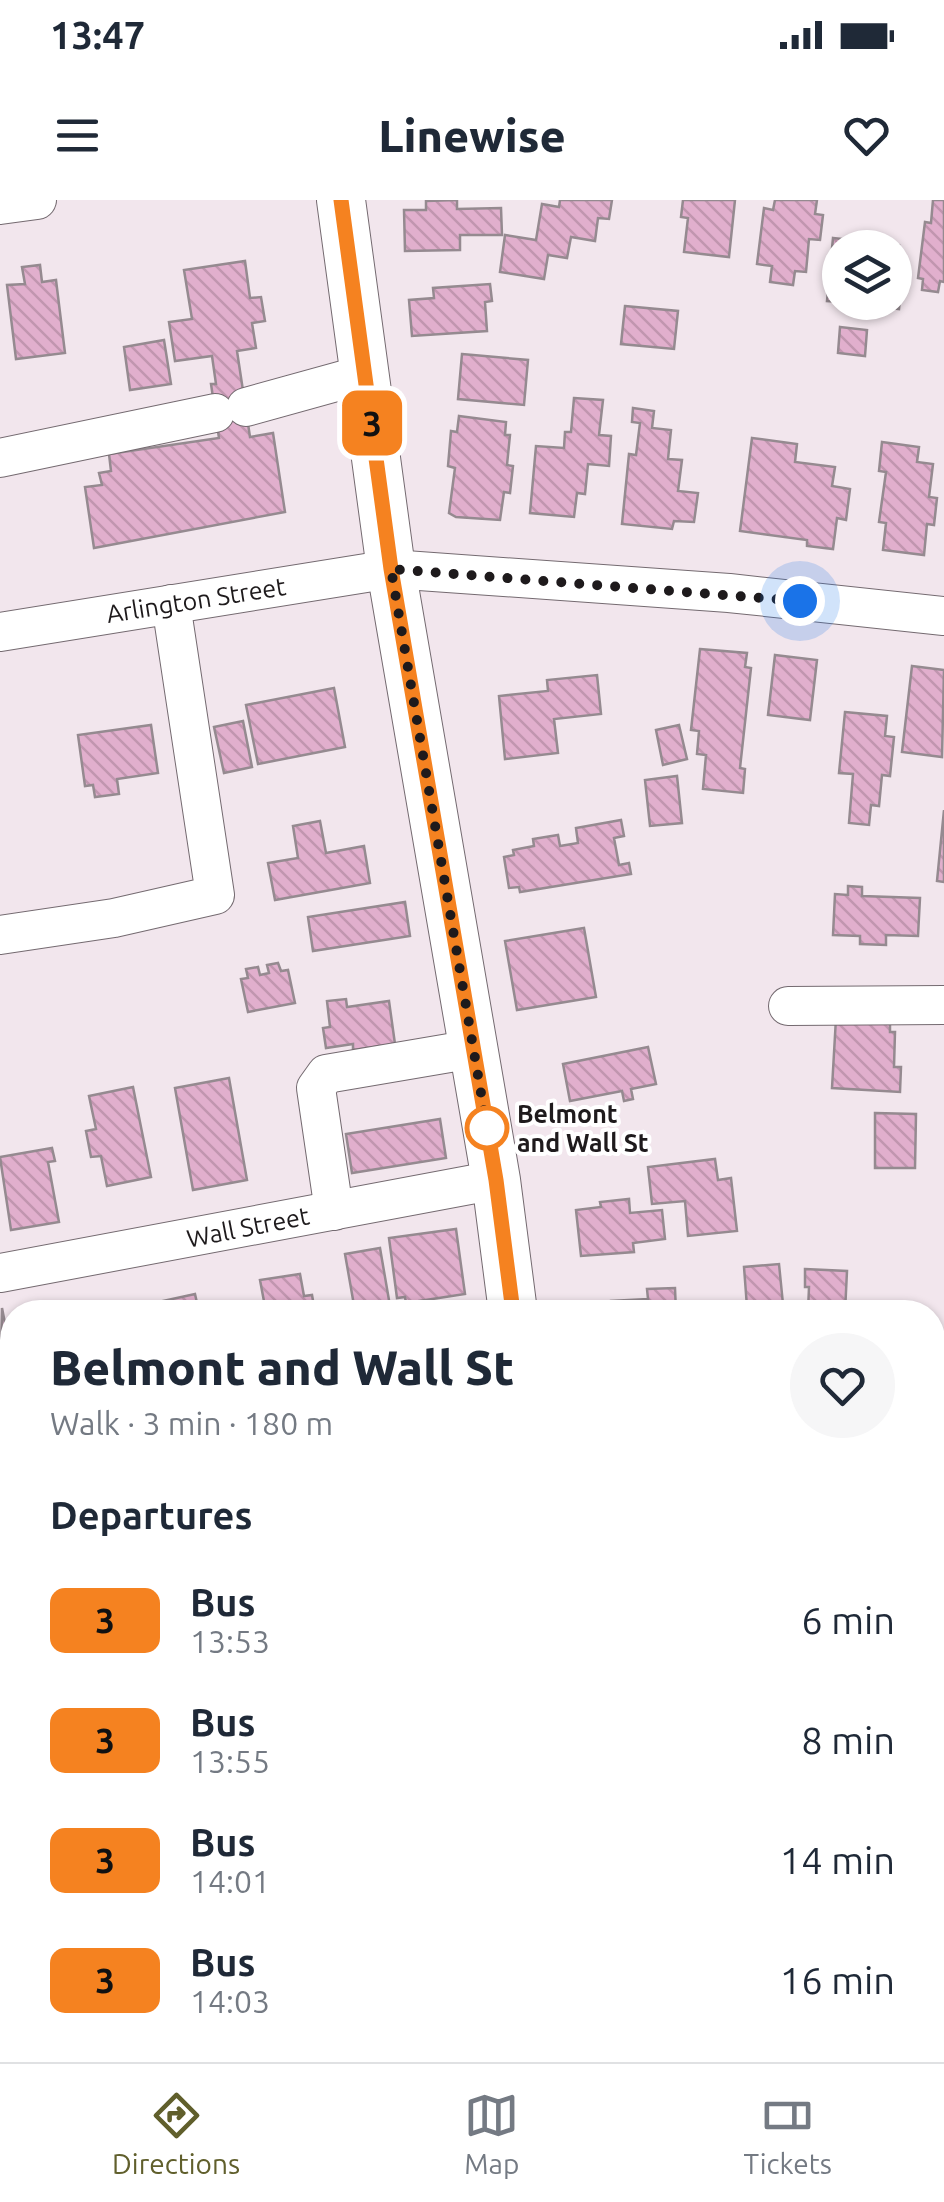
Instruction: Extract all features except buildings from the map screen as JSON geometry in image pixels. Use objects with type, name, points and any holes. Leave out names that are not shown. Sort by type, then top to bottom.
[{"type":"main road","points":[[341,200],[391,569],[496,1180],[511,1300]]},
{"type":"street","points":[[0,205],[37,200]]},
{"type":"street","points":[[0,458],[230,410],[365,374]]},
{"type":"street","name":"Arlington Street","points":[[0,632],[391,569],[729,593],[944,616]]},
{"type":"street","points":[[0,935],[114,918],[214,895],[171,604]]},
{"type":"street","points":[[788,1006],[944,1005]]},
{"type":"street","points":[[334,1210],[316,1088],[326,1074],[473,1050]]},
{"type":"street","name":"Wall Street","points":[[0,1274],[496,1180]]},
{"type":"bus line","name":"3","points":[[341,200],[391,569],[496,1180],[512,1300]]},
{"type":"place","name":"Belmont and Wall St","points":[[487,1128]]},
{"type":"route","points":[[487,1128],[391,569],[800,601]]}]
